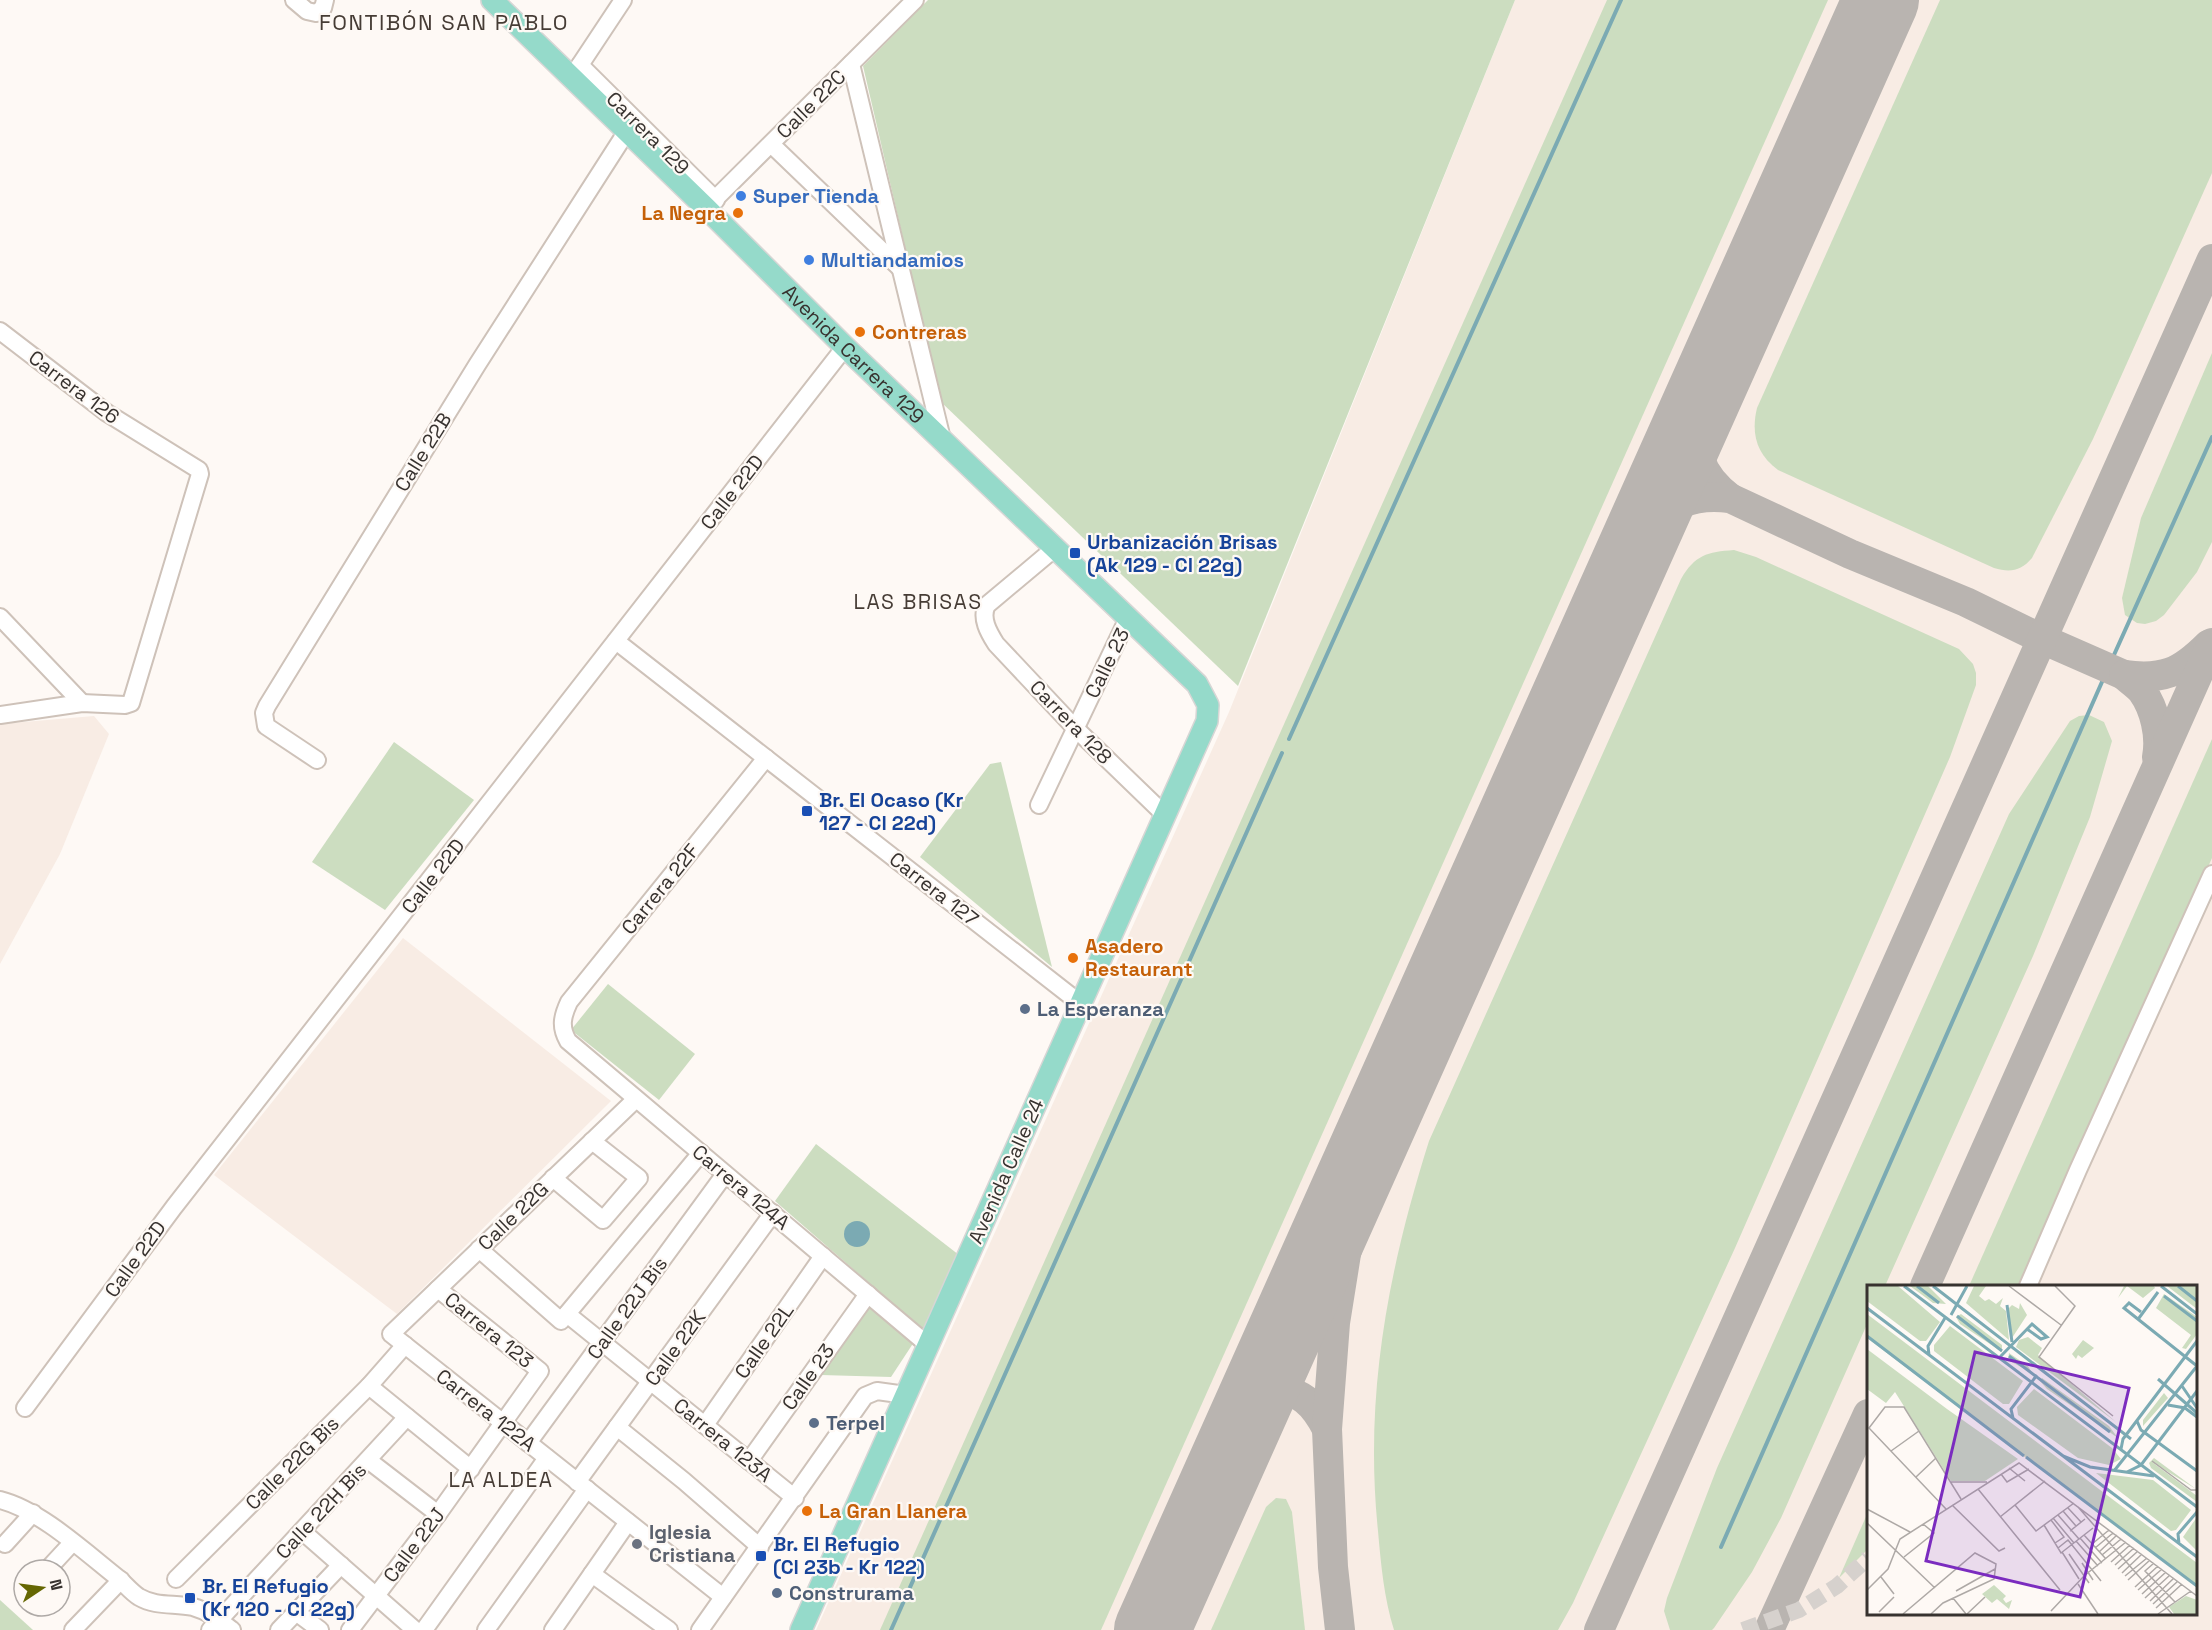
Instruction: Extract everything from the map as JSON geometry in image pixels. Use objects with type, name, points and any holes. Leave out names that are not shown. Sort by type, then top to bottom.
[{"type":"main road","name":"Avenida Carrera 129","points":[[492,0],[576,72],[627,131],[711,204],[845,347],[1197,684],[1206,698],[1208,711]]},
{"type":"main road","name":"Avenida Calle 24","points":[[801,1630],[1165,816],[1206,721],[1208,711]]},
{"type":"street","points":[[294,0],[307,11],[316,13],[324,4]]},
{"type":"street","points":[[576,72],[623,0]]},
{"type":"street","name":"Calle 22C","points":[[711,204],[915,0]]},
{"type":"street","points":[[851,64],[942,439]]},
{"type":"street","name":"Carrera 129","points":[[576,72],[711,204]]},
{"type":"street","name":"Calle 22B","points":[[317,760],[266,726],[264,713],[267,706],[477,365],[627,131]]},
{"type":"street","points":[[771,144],[901,268]]},
{"type":"street","name":"Carrera 126","points":[[0,331],[108,413],[149,441],[199,470],[200,479],[134,699],[126,705],[82,703]]},
{"type":"street","name":"Calle 22D","points":[[25,1408],[180,1198],[845,347]]},
{"type":"street","name":"Carrera 128","points":[[1055,548],[987,605],[984,614],[986,622],[996,644],[1075,728],[1165,816]]},
{"type":"street","points":[[0,617],[82,703]]},
{"type":"street","name":"Calle 23","points":[[1038,805],[1128,618]]},
{"type":"street","name":"Carrera 127","points":[[616,641],[1081,1004]]},
{"type":"street","points":[[0,715],[82,703]]},
{"type":"street","name":"Carrera 22F","points":[[562,1024],[569,1002],[766,758]]},
{"type":"street","points":[[2029,1285],[2078,1170],[2212,874]]},
{"type":"street","name":"Carrera 124A","points":[[562,1024],[568,1041],[928,1345]]},
{"type":"street","name":"Calle 22G","points":[[391,1334],[636,1099]]},
{"type":"street","points":[[553,1178],[603,1220],[639,1178],[592,1141]]},
{"type":"street","points":[[564,1318],[701,1154]]},
{"type":"street","name":"Calle 22J Bis","points":[[528,1443],[725,1174]]},
{"type":"street","name":"Calle 22K","points":[[486,1630],[582,1486],[617,1428],[772,1214]]},
{"type":"street","name":"Carrera 123A","points":[[479,1249],[564,1318],[602,1342],[795,1498]]},
{"type":"street","name":"Calle 22L","points":[[705,1425],[823,1256]]},
{"type":"street","name":"Carrera 123","points":[[438,1289],[540,1371]]},
{"type":"street","name":"Calle 23","points":[[749,1461],[868,1294]]},
{"type":"street","name":"Carrera 122A","points":[[391,1334],[723,1597]]},
{"type":"street","name":"Calle 22G Bis","points":[[176,1579],[369,1386],[405,1346]]},
{"type":"street","name":"Calle 22J","points":[[350,1630],[438,1514],[540,1371]]},
{"type":"street","points":[[369,1386],[471,1469]]},
{"type":"street","points":[[700,1630],[865,1396],[877,1391],[906,1395]]},
{"type":"street","name":"Calle 22H Bis","points":[[221,1627],[302,1531],[407,1417]]},
{"type":"street","points":[[617,1428],[684,1481],[760,1547]]},
{"type":"street","points":[[424,1630],[547,1458]]},
{"type":"street","points":[[368,1460],[438,1514]]},
{"type":"street","points":[[0,1500],[33,1513],[145,1600],[204,1611],[221,1627]]},
{"type":"street","points":[[5,1544],[33,1513]]},
{"type":"street","points":[[560,1628],[592,1574],[628,1522]]},
{"type":"street","points":[[302,1531],[415,1630]]},
{"type":"street","points":[[58,1558],[72,1543]]},
{"type":"street","points":[[279,1630],[341,1565]]},
{"type":"street","points":[[592,1574],[669,1630]]},
{"type":"street","points":[[73,1630],[121,1580]]},
{"type":"street","points":[[296,1612],[320,1630]]},
{"type":"shaded area","points":[[1515,0],[2212,0],[2212,1630],[816,1630],[1229,712]]},
{"type":"shaded area","points":[[94,716],[109,734],[60,854],[0,964],[0,724]]},
{"type":"shaded area","points":[[403,938],[611,1101],[397,1314],[214,1175]]},
{"type":"green space","points":[[928,0],[1515,0],[1238,686],[941,402],[863,66]]},
{"type":"green space","points":[[1607,0],[1828,0],[1101,1630],[880,1630]]},
{"type":"green space","points":[[1940,0],[2212,0],[2212,173],[2093,439],[2032,558],[2024,566],[2010,570],[1994,568],[1778,470],[1760,450],[1755,434],[1757,408]]},
{"type":"green space","points":[[2212,353],[2212,542],[2197,572],[2164,615],[2156,621],[2145,624],[2137,623],[2125,615],[2122,598],[2141,518]]},
{"type":"green space","points":[[1734,550],[1756,557],[1959,649],[1973,664],[1976,685],[1950,757],[1735,1248],[1573,1603],[1558,1630],[1394,1630],[1382,1569],[1374,1481],[1377,1382],[1391,1286],[1414,1190],[1429,1141],[1681,579],[1691,565],[1703,556]]},
{"type":"green space","points":[[2089,715],[2104,722],[2112,741],[2090,817],[2033,956],[1885,1285],[1867,1285],[1867,1324],[1781,1518],[1752,1572],[1712,1630],[1670,1630],[1664,1611],[1667,1598],[1717,1468],[2009,814],[2070,721],[2079,716]]},
{"type":"green space","points":[[2212,739],[2212,858],[2019,1285],[1969,1285]]},
{"type":"green space","points":[[394,742],[474,800],[385,910],[312,862]]},
{"type":"green space","points":[[1001,762],[1052,967],[920,857],[990,764]]},
{"type":"green space","points":[[608,984],[695,1054],[659,1100],[571,1030]]},
{"type":"green space","points":[[816,1144],[959,1255],[923,1330],[775,1201]]},
{"type":"green space","points":[[868,1305],[914,1342],[891,1377],[821,1375]]},
{"type":"green space","points":[[1276,1498],[1286,1499],[1292,1512],[1305,1630],[1211,1630],[1266,1507]]},
{"type":"green space","points":[[1867,1514],[1867,1550],[1839,1578]]},
{"type":"green space","points":[[0,1600],[12,1611],[12,1618],[20,1618],[33,1630],[0,1630]]},
{"type":"water","points":[[857,1221],[866,1225],[870,1234],[866,1243],[857,1247],[848,1243],[844,1234],[848,1225]]},
{"type":"waterway","points":[[1289,739],[1621,0]]},
{"type":"waterway","points":[[1721,1547],[2212,437]]},
{"type":"waterway","points":[[891,1630],[1282,753]]},
{"type":"taxiway","points":[[1599,1630],[2212,259]]},
{"type":"taxiway","points":[[1698,409],[1696,436],[1700,459],[1711,479],[1730,498]]},
{"type":"taxiway","points":[[1643,533],[1672,508],[1682,503],[1703,497],[1730,498],[1850,554],[1966,602],[2124,675]]},
{"type":"taxiway","points":[[1925,1285],[2212,643]]},
{"type":"taxiway","points":[[2157,757],[2154,714],[2142,691],[2124,675],[2150,676],[2170,672],[2189,662],[2208,645]]},
{"type":"taxiway","points":[[1340,1630],[1333,1567],[1327,1429],[1335,1323],[1346,1254],[1378,1125]]},
{"type":"taxiway","points":[[1242,1430],[1272,1398],[1290,1393],[1298,1395],[1312,1406],[1327,1429]]},
{"type":"taxiway","points":[[1769,1630],[1867,1416]]},
{"type":"runway","points":[[1152,1630],[1881,0]]},
{"type":"tunnel","points":[[1743,1630],[1799,1610],[1837,1586],[1867,1559]]},
{"type":"place","name":"Super Tienda","points":[[741,196]]},
{"type":"place","name":"La Negra","points":[[738,213]]},
{"type":"place","name":"Multiandamios","points":[[809,260]]},
{"type":"place","name":"Contreras","points":[[860,332]]},
{"type":"place","name":"Urbanización Brisas (Ak 129 - Cl 22g)","points":[[1075,553]]},
{"type":"place","name":"Br. El Ocaso (Kr 127 - Cl 22d)","points":[[807,811]]},
{"type":"place","name":"Asadero Restaurant","points":[[1073,958]]},
{"type":"place","name":"La Esperanza","points":[[1025,1009]]},
{"type":"place","name":"Terpel","points":[[814,1423]]},
{"type":"place","name":"La Gran Llanera","points":[[807,1511]]},
{"type":"place","name":"Iglesia Cristiana","points":[[637,1544]]},
{"type":"place","name":"Br. El Refugio (Cl 23b - Kr 122)","points":[[761,1556]]},
{"type":"place","name":"Construrama","points":[[777,1593]]},
{"type":"place","name":"Br. El Refugio (Kr 120 - Cl 22g)","points":[[190,1598]]},
{"type":"district","name":"FONTIBÓN SAN PABLO","points":[[444,22]]},
{"type":"district","name":"LAS BRISAS","points":[[918,601]]},
{"type":"district","name":"LA ALDEA","points":[[501,1479]]}]
